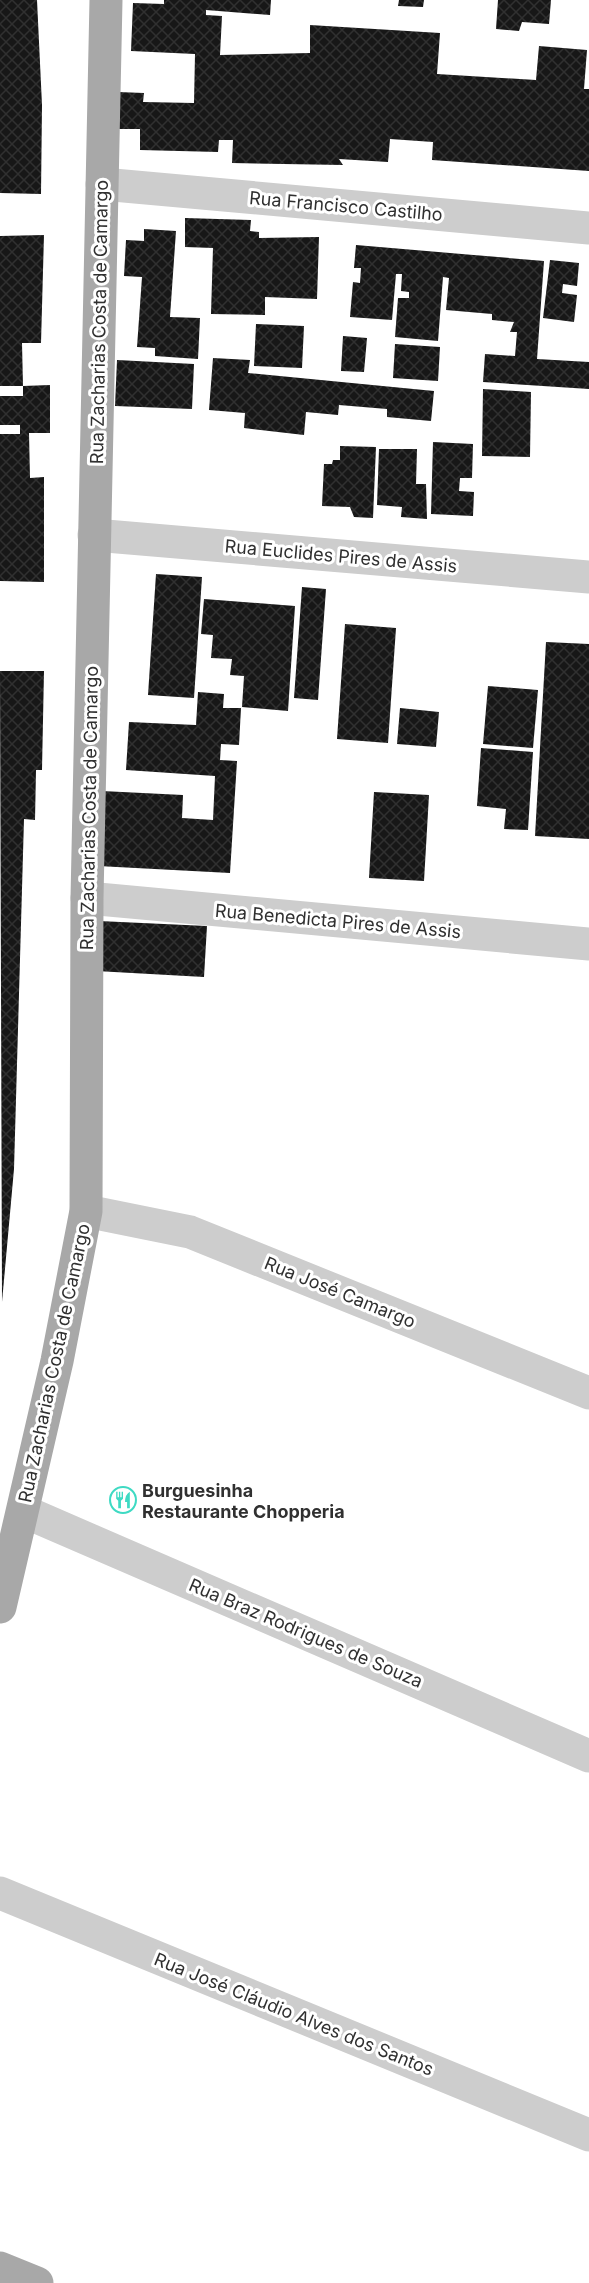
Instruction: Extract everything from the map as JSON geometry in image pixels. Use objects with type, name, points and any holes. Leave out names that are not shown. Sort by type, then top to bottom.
[{"type":"main road","name":"Rua Zacharias Costa de Camargo","points":[[0,1607],[57,1361],[86,1211],[87,898],[106,0]]},
{"type":"main road","points":[[0,2268],[37,2283]]},
{"type":"street","name":"Rua Francisco Castilho","points":[[102,184],[589,228]]},
{"type":"street","name":"Rua Euclides Pires de Assis","points":[[94,535],[589,577]]},
{"type":"street","name":"Rua Benedicta Pires de Assis","points":[[87,898],[589,944]]},
{"type":"street","name":"Rua José Camargo","points":[[86,1211],[190,1232],[589,1393]]},
{"type":"street","name":"Rua Braz Rodrigues de Souza","points":[[22,1511],[589,1756]]},
{"type":"street","name":"Rua José Cláudio Alves dos Santos","points":[[0,1893],[589,2135]]},
{"type":"building","points":[[0,0],[37,0],[42,105],[41,194],[0,193]]},
{"type":"building","points":[[164,0],[271,0],[270,15],[206,10],[206,15],[222,16],[220,55],[310,53],[310,25],[440,33],[437,74],[536,80],[539,46],[587,50],[584,89],[589,89],[589,171],[432,160],[433,142],[390,139],[388,162],[339,159],[343,165],[232,163],[233,140],[219,140],[218,152],[140,150],[140,129],[118,129],[118,92],[144,93],[143,102],[194,103],[195,54],[131,51],[133,3],[164,4]]},
{"type":"building","points":[[399,0],[424,0],[423,7],[398,6]]},
{"type":"building","points":[[498,0],[551,0],[549,24],[522,22],[519,31],[496,29]]},
{"type":"building","points":[[185,218],[251,220],[250,231],[259,232],[259,238],[319,237],[317,299],[265,297],[265,315],[211,314],[213,248],[185,247]]},
{"type":"building","points":[[144,229],[176,231],[170,317],[200,318],[198,359],[155,356],[155,348],[137,347],[142,277],[124,276],[126,240],[144,241]]},
{"type":"building","points":[[44,235],[41,343],[22,343],[23,386],[0,386],[0,236]]},
{"type":"building","points":[[356,245],[544,261],[537,359],[589,362],[589,389],[483,382],[485,354],[515,356],[517,332],[510,332],[514,322],[492,320],[492,314],[446,310],[449,278],[443,277],[438,341],[395,337],[398,298],[409,298],[409,292],[401,291],[402,274],[396,274],[392,320],[350,317],[353,282],[360,283],[361,268],[354,268]]},
{"type":"building","points":[[550,260],[579,263],[577,286],[563,284],[562,293],[577,295],[574,322],[543,318]]},
{"type":"building","points":[[256,324],[304,326],[302,368],[254,366]]},
{"type":"building","points":[[343,336],[367,338],[364,372],[341,371]]},
{"type":"building","points":[[395,344],[440,347],[438,381],[393,378]]},
{"type":"building","points":[[213,358],[250,360],[248,373],[434,391],[431,421],[387,417],[387,409],[339,405],[338,415],[306,412],[304,435],[244,428],[245,413],[209,410]]},
{"type":"building","points":[[117,360],[194,364],[192,409],[115,406]]},
{"type":"building","points":[[50,385],[50,433],[29,433],[30,478],[44,477],[44,582],[0,581],[0,434],[20,434],[20,425],[0,425],[0,396],[23,396],[23,386]]},
{"type":"building","points":[[483,389],[531,392],[530,457],[482,456]]},
{"type":"building","points":[[433,442],[473,444],[472,478],[460,478],[459,491],[474,492],[473,516],[431,514]]},
{"type":"building","points":[[340,446],[376,447],[373,518],[354,517],[350,507],[322,506],[324,464],[332,464],[333,460],[340,460]]},
{"type":"building","points":[[379,449],[417,449],[416,484],[426,484],[427,519],[401,517],[402,507],[377,505]]},
{"type":"building","points":[[156,574],[202,577],[194,698],[148,695]]},
{"type":"building","points":[[302,587],[326,589],[318,700],[294,698]]},
{"type":"building","points":[[204,599],[295,606],[288,711],[242,707],[244,676],[230,675],[232,659],[211,658],[213,635],[201,634]]},
{"type":"building","points":[[345,624],[396,628],[388,743],[337,739]]},
{"type":"building","points":[[546,642],[589,644],[589,839],[535,836]]},
{"type":"building","points":[[0,671],[44,671],[42,770],[36,770],[35,820],[24,819],[14,1169],[2,1302]]},
{"type":"building","points":[[488,686],[538,690],[533,748],[483,744]]},
{"type":"building","points":[[198,692],[224,694],[223,708],[241,708],[239,745],[221,744],[220,760],[237,761],[230,873],[98,866],[102,791],[183,795],[182,818],[213,820],[215,776],[126,770],[129,722],[196,725]]},
{"type":"building","points":[[400,708],[439,712],[436,747],[397,744]]},
{"type":"building","points":[[481,748],[533,752],[528,830],[504,829],[506,809],[477,806]]},
{"type":"building","points":[[374,792],[429,795],[424,881],[369,878]]},
{"type":"building","points":[[99,921],[207,926],[204,977],[96,971]]},
{"type":"place","name":"Burguesinha Restaurante Chopperia","points":[[123,1500]]}]
